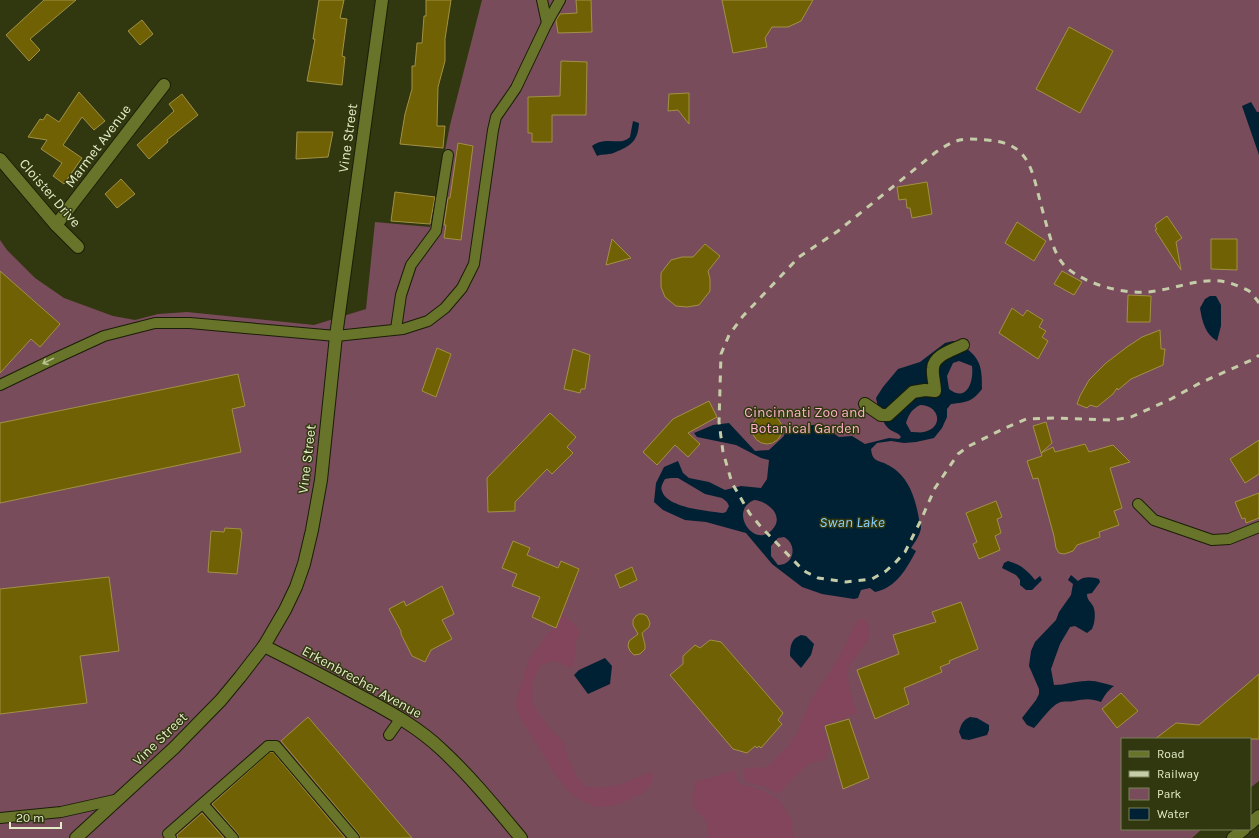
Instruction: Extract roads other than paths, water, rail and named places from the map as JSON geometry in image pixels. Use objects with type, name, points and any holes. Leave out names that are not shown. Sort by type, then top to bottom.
[{"type":"main road","name":"Vine Street","points":[[76,838],[174,748],[221,700],[264,646],[285,610],[296,587],[304,564],[312,530],[321,480],[336,336],[382,0]]},
{"type":"main road","name":"Marmet Avenue","points":[[56,225],[164,85]]},
{"type":"main road","name":"Cloister Drive","points":[[0,159],[56,225],[78,247]]},
{"type":"main road","points":[[865,404],[882,415],[888,415],[913,392],[935,391],[933,367],[937,360],[942,355],[963,345]]},
{"type":"main road","name":"Erkenbrecher Avenue","points":[[264,646],[401,718],[442,750],[486,796],[521,838]]},
{"type":"main road","points":[[1251,823],[1259,816]]},
{"type":"main road","points":[[1233,838],[1243,830]]},
{"type":"lane","points":[[542,0],[547,23]]},
{"type":"lane","points":[[0,385],[54,358],[104,336],[155,323],[190,323],[336,336],[403,329],[428,321],[445,308],[462,288],[474,264],[496,117],[516,88],[547,23],[560,0]]},
{"type":"lane","points":[[396,329],[401,295],[411,265],[436,231],[448,155]]},
{"type":"lane","points":[[1138,504],[1154,520],[1212,540],[1229,539],[1259,527]]},
{"type":"lane","points":[[389,735],[401,718]]},
{"type":"lane","points":[[168,837],[268,746],[276,746],[354,838]]},
{"type":"lane","points":[[0,818],[61,812],[120,799]]},
{"type":"lane","points":[[204,804],[233,838]]},
{"type":"water","points":[[1251,102],[1257,112],[1259,112],[1259,155],[1242,106]]},
{"type":"water","points":[[633,121],[639,123],[636,138],[631,144],[612,153],[597,156],[592,146],[603,141],[626,140],[630,137]]},
{"type":"water","points":[[1210,296],[1216,296],[1221,305],[1221,326],[1217,341],[1207,331],[1203,322],[1200,308],[1205,299]]},
{"type":"water","name":"Swan Lake","points":[[953,341],[962,345],[972,353],[980,367],[982,389],[969,401],[951,404],[947,409],[947,417],[942,428],[934,438],[916,442],[904,443],[891,441],[877,443],[871,449],[874,459],[894,469],[906,481],[914,500],[921,526],[918,536],[911,548],[916,551],[909,564],[895,582],[882,590],[875,592],[870,588],[861,590],[858,598],[854,599],[822,594],[802,587],[772,564],[746,533],[706,522],[685,520],[663,510],[654,502],[656,483],[664,467],[678,461],[683,473],[689,478],[709,482],[725,490],[741,486],[761,488],[767,479],[769,460],[761,458],[736,445],[697,437],[694,433],[713,425],[729,423],[755,451],[769,450],[783,437],[788,428],[796,431],[805,426],[821,424],[839,437],[852,436],[865,444],[889,438],[899,439],[901,437],[900,435],[888,428],[883,422],[876,398],[898,369],[920,362],[945,343]],"holes":[[[959,361],[972,366],[972,378],[965,392],[955,393],[949,389],[947,376],[953,363]],[[920,405],[927,406],[932,409],[937,417],[935,426],[930,430],[911,432],[906,423],[908,417],[914,409]],[[678,478],[705,494],[722,498],[729,506],[726,512],[723,513],[698,510],[680,505],[665,497],[661,490],[665,479]],[[754,500],[760,501],[774,510],[777,520],[776,525],[765,535],[758,535],[746,526],[743,512],[747,505]],[[784,537],[788,540],[792,549],[791,558],[788,562],[778,565],[771,556],[771,546],[778,538]]]},
{"type":"water","points":[[1008,561],[1023,568],[1035,580],[1040,576],[1042,580],[1032,590],[1026,590],[1020,585],[1020,580],[1016,575],[1002,568],[1004,563]]},
{"type":"water","points":[[1071,575],[1078,581],[1088,577],[1099,579],[1100,582],[1092,593],[1087,594],[1088,599],[1094,608],[1094,621],[1092,629],[1087,633],[1075,626],[1070,627],[1060,644],[1051,669],[1054,685],[1089,681],[1114,686],[1108,691],[1101,702],[1088,699],[1058,703],[1050,709],[1034,728],[1027,725],[1022,718],[1039,694],[1039,689],[1029,666],[1031,651],[1035,642],[1056,620],[1059,612],[1071,595],[1073,584],[1068,580]]},
{"type":"water","points":[[801,635],[806,636],[814,644],[811,655],[801,668],[790,656],[790,649],[793,641]]},
{"type":"water","points":[[605,658],[612,666],[610,684],[588,694],[574,675],[579,670]]},
{"type":"water","points":[[970,717],[977,718],[989,725],[987,735],[969,740],[962,739],[959,732],[964,721]]},
{"type":"railway","points":[[1259,303],[1249,291],[1227,282],[1204,281],[1158,291],[1137,292],[1116,290],[1084,279],[1067,268],[1057,255],[1049,234],[1032,172],[1023,156],[1009,145],[999,142],[978,139],[960,140],[949,144],[936,152],[838,231],[799,257],[743,316],[729,335],[721,354],[719,422],[723,452],[732,483],[750,514],[800,567],[818,578],[846,582],[872,579],[886,571],[905,552],[935,488],[958,454],[969,446],[1026,419],[1054,418],[1113,420],[1131,417],[1171,399],[1200,383],[1256,358],[1259,355]]},
{"type":"park label","name":"Cincinnati Zoo and Botanical Garden","points":[[805,420]]}]
